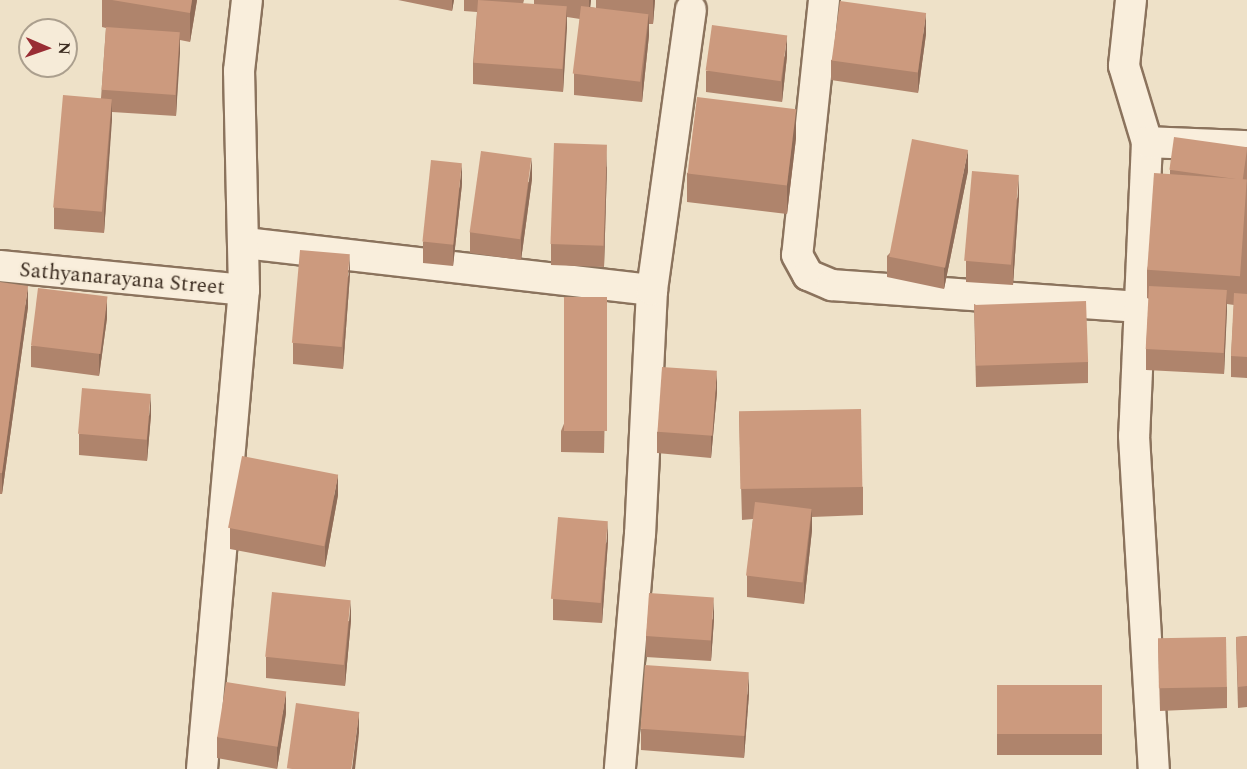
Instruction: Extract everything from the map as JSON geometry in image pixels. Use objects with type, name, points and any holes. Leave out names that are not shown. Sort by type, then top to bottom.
[{"type":"street","points":[[202,769],[244,290],[239,71],[247,0]]},
{"type":"street","points":[[824,0],[797,255],[808,275],[832,285],[1142,307]]},
{"type":"street","points":[[1131,0],[1124,66],[1147,142],[1142,307],[1134,436],[1154,769]]},
{"type":"street","points":[[620,769],[640,534],[652,290],[691,10]]},
{"type":"street","points":[[1147,142],[1247,146]]},
{"type":"street","points":[[244,243],[652,290]]},
{"type":"street","name":"Sathyanarayana Street","points":[[0,266],[244,290]]},
{"type":"building","points":[[112,0],[192,0],[190,13]]},
{"type":"building","points":[[478,0],[567,6],[562,69],[474,63]]},
{"type":"building","points":[[840,1],[926,13],[918,73],[832,60]]},
{"type":"building","points":[[581,6],[648,14],[640,82],[573,73]]},
{"type":"building","points":[[712,25],[787,36],[781,81],[706,71]]},
{"type":"building","points":[[106,27],[180,32],[175,95],[102,90]]},
{"type":"building","points":[[63,95],[112,99],[102,212],[53,208]]},
{"type":"building","points":[[697,97],[796,109],[787,186],[688,173]]},
{"type":"building","points":[[1174,137],[1247,147],[1243,180],[1169,170]]},
{"type":"building","points":[[912,139],[968,150],[945,268],[889,257]]},
{"type":"building","points":[[554,143],[607,145],[603,246],[550,244]]},
{"type":"building","points":[[481,151],[532,158],[520,239],[470,232]]},
{"type":"building","points":[[431,160],[462,163],[453,245],[422,242]]},
{"type":"building","points":[[972,171],[1019,175],[1011,265],[964,261]]},
{"type":"building","points":[[1154,173],[1247,179],[1240,276],[1147,270]]},
{"type":"building","points":[[300,250],[350,254],[342,347],[292,343]]},
{"type":"building","points":[[0,282],[28,286],[2,473],[0,473]]},
{"type":"building","points":[[1149,286],[1227,290],[1224,353],[1146,349]]},
{"type":"building","points":[[38,288],[107,297],[100,354],[31,346]]},
{"type":"building","points":[[1234,293],[1247,294],[1247,357],[1231,356]]},
{"type":"building","points":[[564,297],[607,297],[607,431],[564,431]]},
{"type":"building","points":[[1086,301],[1088,362],[976,366],[974,305]]},
{"type":"building","points":[[662,367],[717,371],[712,436],[657,432]]},
{"type":"building","points":[[82,388],[151,394],[147,440],[78,434]]},
{"type":"building","points":[[861,409],[862,487],[740,489],[739,411]]},
{"type":"building","points":[[242,456],[338,475],[324,546],[228,528]]},
{"type":"building","points":[[755,502],[812,509],[803,582],[746,575]]},
{"type":"building","points":[[558,517],[608,521],[601,603],[551,599]]},
{"type":"building","points":[[272,592],[351,600],[344,665],[265,657]]},
{"type":"building","points":[[649,593],[714,598],[711,640],[646,636]]},
{"type":"building","points":[[1247,636],[1247,686],[1238,687],[1236,637]]},
{"type":"building","points":[[1226,637],[1227,687],[1159,688],[1158,638]]},
{"type":"building","points":[[645,665],[749,672],[744,736],[641,729]]},
{"type":"building","points":[[226,682],[286,692],[277,747],[217,737]]},
{"type":"building","points":[[997,685],[1102,685],[1102,734],[997,734]]},
{"type":"building","points":[[296,703],[359,712],[351,769],[287,768]]}]
